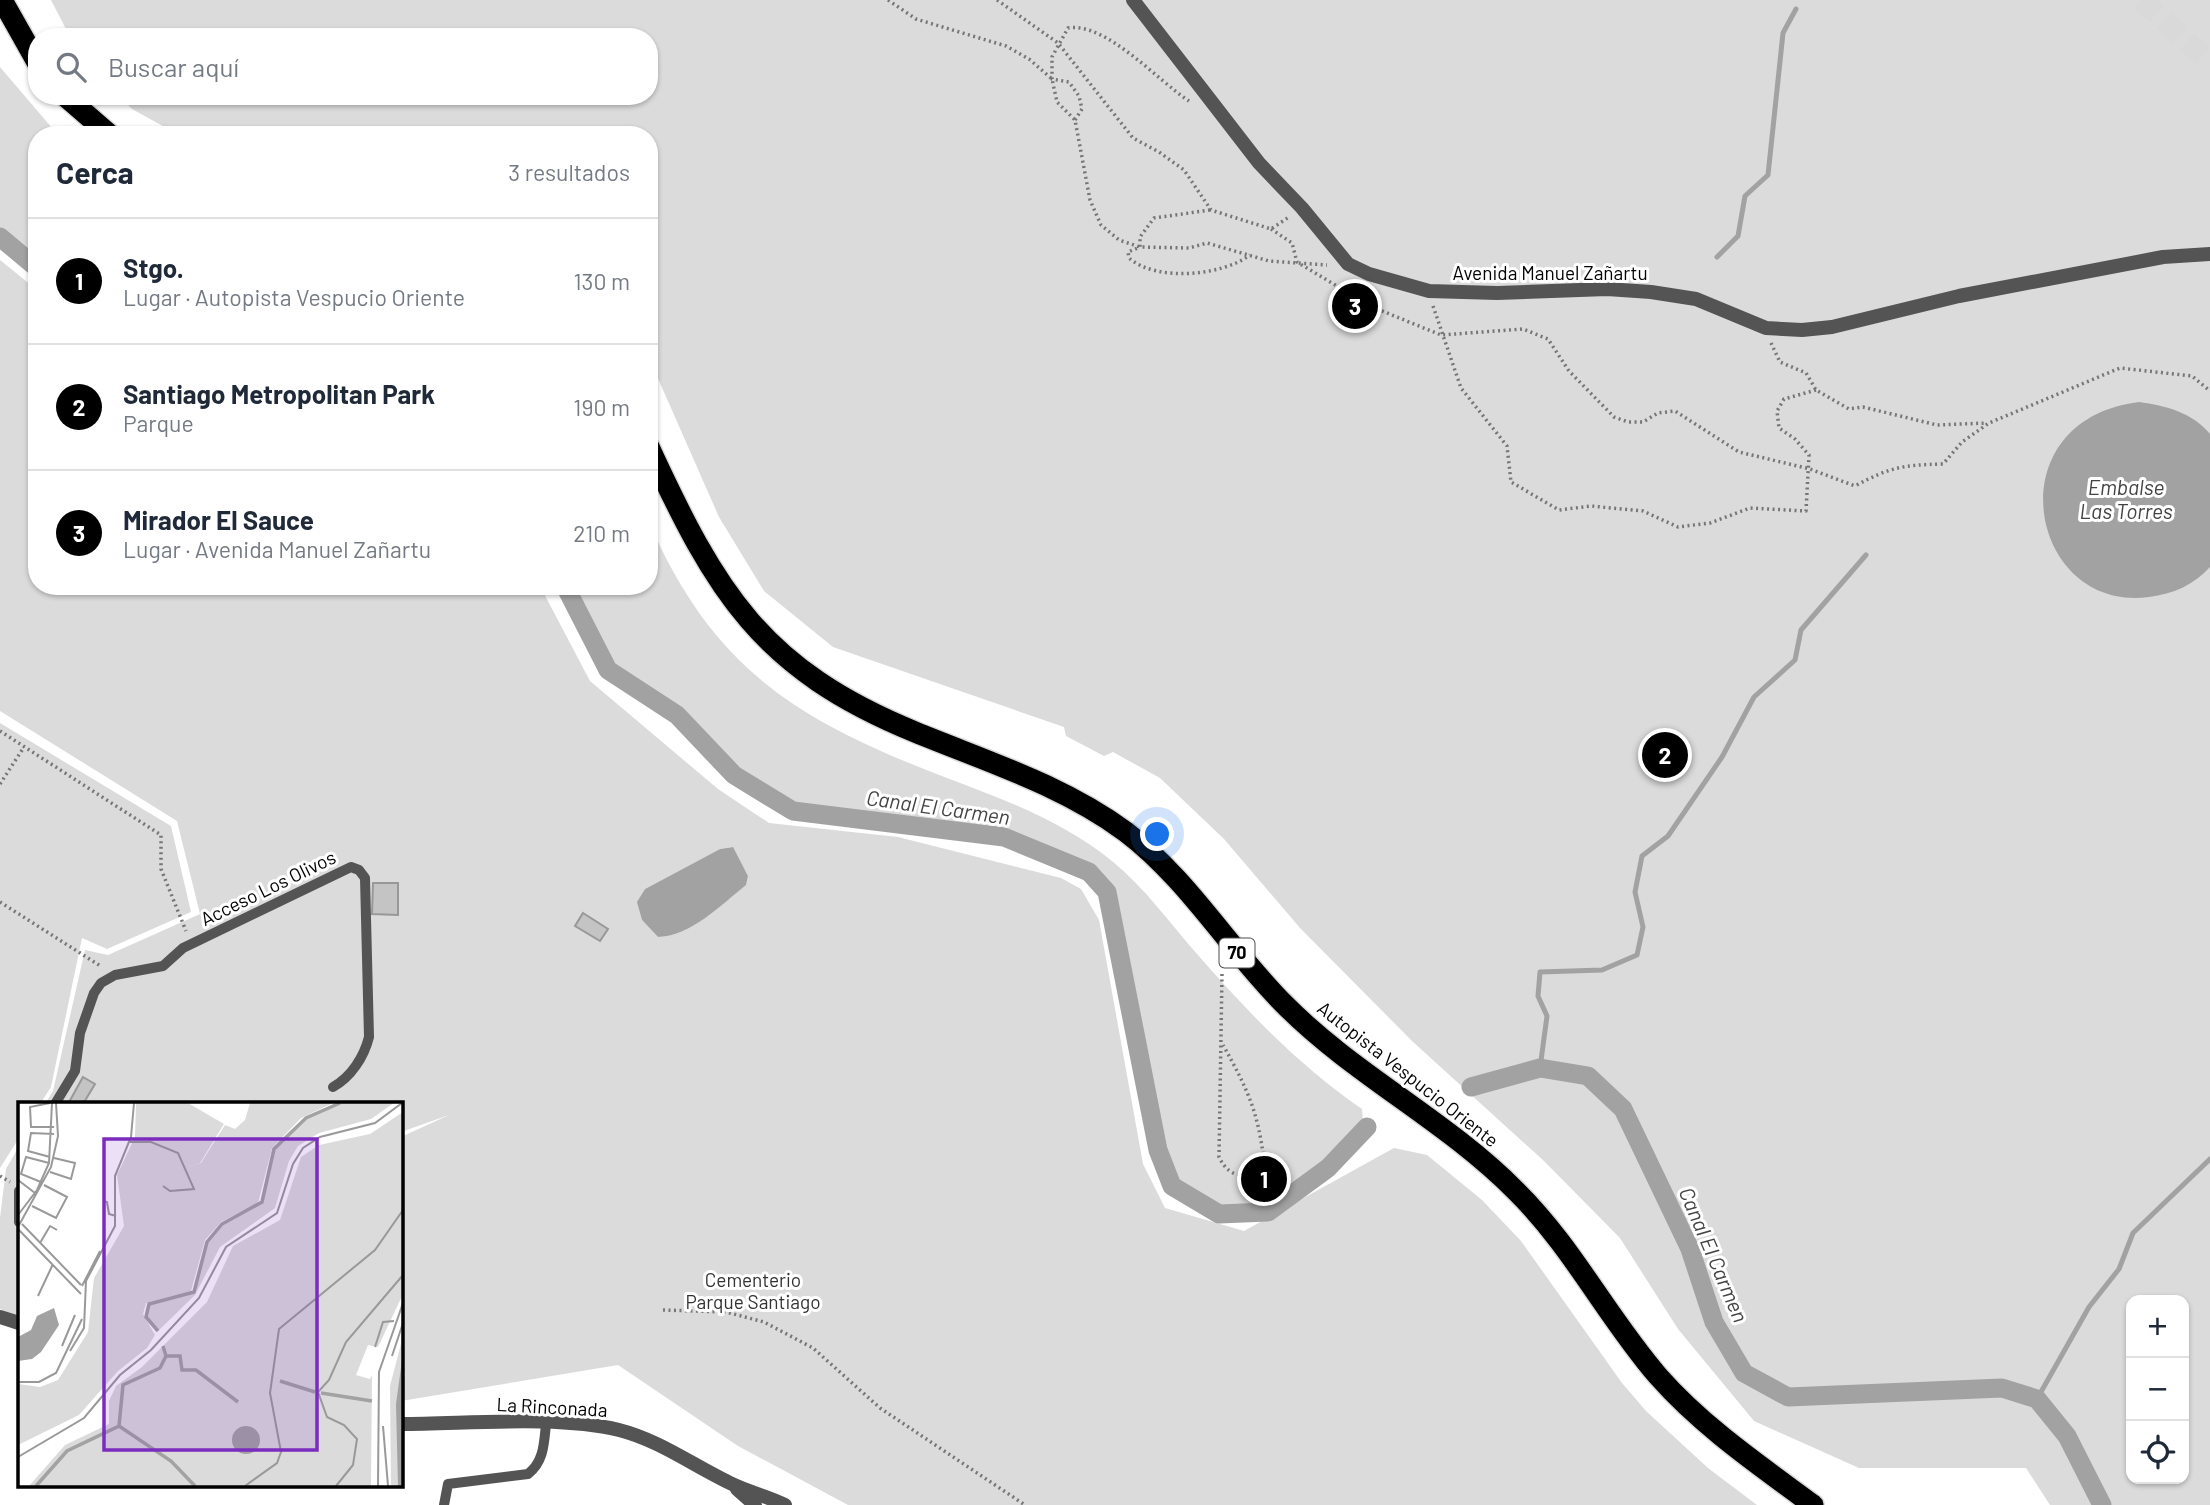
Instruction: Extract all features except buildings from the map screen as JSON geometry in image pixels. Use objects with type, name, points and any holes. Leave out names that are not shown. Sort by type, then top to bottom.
[{"type":"highway","points":[[2,0],[28,46]]},
{"type":"highway","points":[[75,105],[100,126]]},
{"type":"highway","name":"Autopista Vespucio Oriente","points":[[658,465],[710,570],[731,600],[767,641],[806,674],[841,697],[893,723],[1057,789],[1127,833],[1177,880],[1252,971],[1300,1020],[1356,1067],[1481,1159],[1524,1199],[1565,1247],[1647,1362],[1690,1409],[1742,1453],[1813,1505]]},
{"type":"street","name":"Avenida Manuel Zañartu","points":[[1133,0],[1259,163],[1302,208],[1348,264],[1369,274],[1429,291],[1497,293],[1607,289],[1651,292],[1696,299],[1766,328],[1802,330],[1832,327],[1959,296],[2163,257],[2210,254]]},
{"type":"street","points":[[0,1317],[18,1324]]},
{"type":"street","name":"La Rinconada","points":[[402,1424],[594,1425],[622,1431],[686,1458],[731,1484],[785,1505]]},
{"type":"street","name":"La Rinconada","points":[[731,1484],[755,1505]]},
{"type":"lane","name":"Acceso Los Olivos","points":[[115,975],[163,966],[191,944],[351,867],[359,870],[365,878],[369,1037],[365,1052],[344,1081],[333,1087]]},
{"type":"lane","points":[[56,1102],[75,1071],[80,1032],[94,993],[101,983],[115,975]]},
{"type":"lane","points":[[444,1505],[448,1484],[528,1474],[535,1469],[540,1462],[545,1424]]},
{"type":"path","points":[[888,0],[916,19],[1006,46],[1029,59],[1052,79],[1069,82],[1079,96],[1082,109],[1075,120]]},
{"type":"path","points":[[996,0],[1058,43],[1096,87],[1114,117],[1133,138],[1160,152],[1184,170],[1211,210]]},
{"type":"path","points":[[1221,111],[1207,112],[1128,53],[1082,26],[1068,28],[1052,57],[1052,79],[1057,102],[1075,120],[1090,200],[1101,225],[1119,240],[1140,247],[1189,248],[1207,243],[1269,261],[1348,264]]},
{"type":"path","points":[[1271,229],[1302,208]]},
{"type":"path","points":[[1140,247],[1140,237],[1154,218],[1211,210],[1271,229],[1292,243],[1297,262],[1392,317],[1418,323],[1441,335],[1523,329],[1548,339],[1569,371],[1614,417],[1628,422],[1643,422],[1658,414],[1675,411],[1739,452],[1810,469],[1855,486],[1883,470],[1911,464],[1943,464],[1962,442],[1989,423],[2120,368],[2192,376],[2210,391]]},
{"type":"path","points":[[1140,247],[1128,252],[1129,258],[1156,273],[1183,273],[1236,266],[1250,255]]},
{"type":"path","points":[[1429,291],[1441,335],[1461,388],[1507,446],[1511,482],[1559,510],[1591,506],[1643,512],[1678,527],[1710,523],[1751,508],[1806,511],[1810,455],[1795,439],[1779,428],[1777,411],[1784,398],[1816,390]]},
{"type":"path","points":[[1766,328],[1780,362],[1806,373],[1816,390],[1849,410],[1863,407],[1937,425],[1989,423]]},
{"type":"path","points":[[0,732],[162,835],[161,869],[191,944]]},
{"type":"path","points":[[0,784],[24,747]]},
{"type":"path","points":[[0,902],[115,975]]},
{"type":"path","points":[[1222,974],[1223,1045],[1219,1157],[1225,1170],[1235,1176],[1246,1176],[1257,1170],[1264,1161],[1257,1115],[1250,1093],[1223,1045]]},
{"type":"path","points":[[663,1310],[726,1312],[776,1328],[813,1348],[880,1408],[1025,1505]]},
{"type":"green space","points":[[51,0],[2210,0],[2210,1505],[2050,1505],[2026,1468],[1859,1468],[1754,1421],[1678,1329],[1620,1238],[1544,1161],[1412,1041],[1300,928],[1224,839],[1160,778],[1113,752],[1104,756],[1066,736],[1064,727],[833,647],[764,591],[719,517],[658,378],[658,126],[163,126],[128,105],[658,105],[658,28],[65,28]]},
{"type":"green space","points":[[0,67],[28,100],[28,105],[32,105],[50,126],[28,126],[28,253],[0,230]]},
{"type":"green space","name":"Cementerio Parque Santiago","points":[[0,260],[28,283],[28,595],[545,595],[590,681],[718,789],[769,823],[898,837],[1061,878],[1081,889],[1099,920],[1143,1164],[1165,1208],[1244,1231],[1394,1148],[1427,1155],[1482,1200],[1521,1241],[1622,1383],[1646,1411],[1708,1468],[1757,1505],[848,1505],[738,1446],[618,1365],[402,1401],[402,1137],[449,1115],[402,1132],[402,1102],[46,1102],[53,1091],[85,950],[108,955],[200,914],[177,821],[0,711]],"holes":[[[732,847],[748,876],[746,884],[705,918],[682,932],[658,937],[642,920],[638,902],[645,889],[720,849]]]},
{"type":"green space","points":[[658,541],[674,574],[702,617],[733,654],[768,685],[806,712],[895,757],[1054,823],[1112,861],[1135,882],[1216,976],[1275,1037],[1316,1074],[1362,1109],[1363,1122],[1324,1163],[1266,1206],[1221,1208],[1177,1182],[1164,1148],[1112,890],[1093,867],[1005,831],[795,806],[738,771],[681,711],[613,666],[574,596],[658,595]]},
{"type":"green space","points":[[0,723],[171,826],[191,912],[107,949],[82,938],[51,1087],[41,1102],[18,1102],[18,1140],[0,1168]]},
{"type":"green space","points":[[18,1148],[18,1317],[0,1309],[0,1218],[6,1169]]},
{"type":"water","name":"Embalse Las Torres","points":[[2139,402],[2187,415],[2210,434],[2210,567],[2182,588],[2149,597],[2108,594],[2076,576],[2054,547],[2044,512],[2046,476],[2062,442],[2093,416]]},
{"type":"water","points":[[733,847],[748,876],[746,885],[694,926],[670,936],[658,937],[642,920],[637,902],[645,889],[720,849]]},
{"type":"waterway","points":[[1717,257],[1738,236],[1745,196],[1768,175],[1783,33],[1796,9]]},
{"type":"waterway","name":"Canal El Carmen","points":[[0,237],[28,260]]},
{"type":"waterway","points":[[1540,1068],[1547,1016],[1538,996],[1540,972],[1602,970],[1637,955],[1643,927],[1635,892],[1642,856],[1668,836],[1722,757],[1754,697],[1795,660],[1801,630],[1866,555]]},
{"type":"waterway","name":"Canal El Carmen","points":[[570,595],[608,670],[677,715],[734,775],[793,811],[1004,837],[1089,872],[1107,892],[1158,1150],[1172,1186],[1219,1214],[1268,1212],[1328,1168],[1367,1127]]},
{"type":"waterway","name":"Canal El Carmen","points":[[1471,1087],[1540,1068],[1588,1076],[1623,1109],[1690,1249],[1714,1322],[1744,1373],[1788,1397],[2002,1388],[2037,1399],[2067,1436],[2102,1505]]},
{"type":"waterway","points":[[2037,1399],[2089,1307],[2119,1269],[2133,1233],[2210,1159]]},
{"type":"tunnel","points":[[2141,0],[2210,62]]},
{"type":"place","name":"Mirador El Sauce","points":[[1355,306]]},
{"type":"place","name":"Santiago Metropolitan Park","points":[[1665,755]]},
{"type":"place","name":"Stgo.","points":[[1264,1179]]}]
